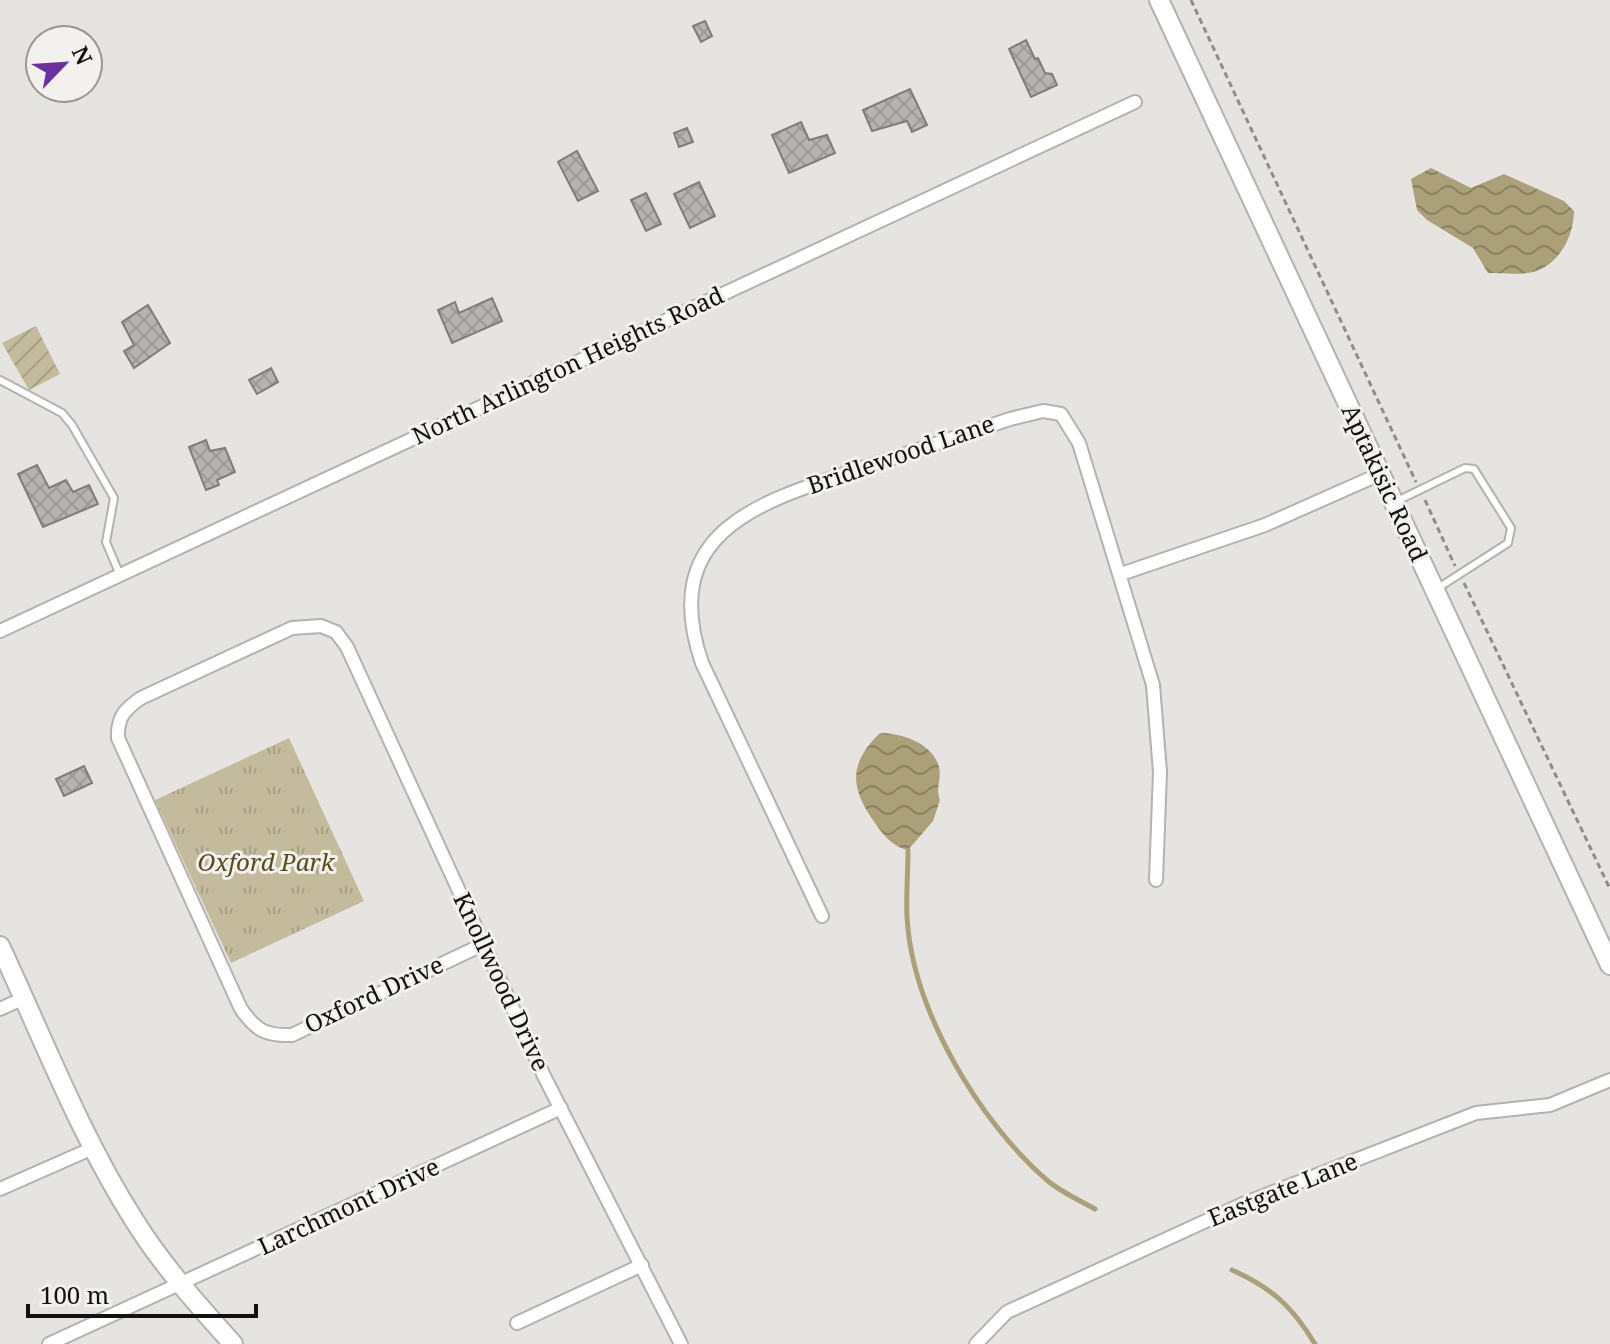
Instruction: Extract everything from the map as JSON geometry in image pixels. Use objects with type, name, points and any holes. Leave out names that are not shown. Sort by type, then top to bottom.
[{"type":"main road","name":"Aptakisic Road","points":[[1159,0],[1610,965]]},
{"type":"main road","points":[[0,946],[93,1148],[134,1222],[182,1286],[233,1344]]},
{"type":"street","name":"North Arlington Heights Road","points":[[0,631],[1135,102]]},
{"type":"street","name":"Bridlewood Lane","points":[[822,916],[694,640],[691,620],[695,578],[722,530],[738,517],[777,497],[1010,419],[1054,412],[1068,422],[1079,443],[1121,574]]},
{"type":"street","points":[[1156,880],[1160,772],[1157,716],[1153,685],[1121,574],[1265,525],[1380,474]]},
{"type":"street","name":"Knollwood Drive","points":[[321,626],[336,632],[347,647],[561,1108],[681,1344]]},
{"type":"street","name":"Oxford Drive","points":[[321,626],[292,628],[141,698],[126,709],[117,724],[118,738],[241,1009],[255,1029],[272,1035],[292,1035],[484,944]]},
{"type":"street","points":[[0,1009],[24,998]]},
{"type":"street","name":"Eastgate Lane","points":[[976,1344],[1007,1312],[1243,1204],[1476,1113],[1550,1105],[1610,1080]]},
{"type":"street","name":"Larchmont Drive","points":[[49,1344],[182,1286],[561,1108]]},
{"type":"street","points":[[0,1189],[93,1148]]},
{"type":"street","points":[[517,1323],[642,1265]]},
{"type":"lane","points":[[0,380],[62,413],[72,425],[114,498],[106,542],[120,575]]},
{"type":"lane","points":[[1394,503],[1465,468],[1474,469],[1511,528],[1508,543],[1435,590]]},
{"type":"path","points":[[1191,0],[1610,889]]},
{"type":"green space","points":[[36,326],[60,374],[29,390],[2,343]]},
{"type":"green space","name":"Oxford Park","points":[[289,738],[364,901],[231,963],[155,800]]},
{"type":"water","points":[[1431,168],[1471,188],[1504,174],[1564,201],[1574,211],[1571,230],[1563,248],[1550,263],[1533,272],[1488,273],[1473,248],[1427,220],[1417,210],[1411,179]]},
{"type":"water","points":[[880,733],[915,741],[930,752],[939,767],[940,800],[933,821],[908,850],[893,843],[881,832],[857,787],[856,776],[862,755]]},
{"type":"building","points":[[705,21],[712,36],[701,42],[693,26]]},
{"type":"building","points":[[1026,40],[1035,59],[1038,58],[1045,73],[1052,74],[1057,85],[1031,97],[1009,49]]},
{"type":"building","points":[[910,89],[927,125],[912,132],[907,121],[872,131],[863,110]]},
{"type":"building","points":[[801,122],[809,140],[827,135],[835,153],[789,173],[772,135]]},
{"type":"building","points":[[687,128],[693,142],[679,147],[674,133]]},
{"type":"building","points":[[577,151],[598,191],[578,201],[558,162]]},
{"type":"building","points":[[699,182],[715,216],[690,228],[674,194]]},
{"type":"building","points":[[646,193],[661,224],[646,231],[631,200]]},
{"type":"building","points":[[492,298],[502,321],[452,343],[438,310],[455,302],[459,313]]},
{"type":"building","points":[[148,305],[170,343],[134,368],[124,351],[134,345],[122,322]]},
{"type":"building","points":[[271,368],[278,382],[257,394],[249,380]]},
{"type":"building","points":[[206,440],[210,451],[225,448],[235,472],[217,480],[219,485],[206,490],[189,447]]},
{"type":"building","points":[[37,465],[49,488],[66,480],[73,492],[89,485],[98,504],[43,527],[18,474]]},
{"type":"building","points":[[84,766],[92,783],[64,796],[56,779]]},
{"type":"waterway","points":[[908,850],[907,917],[912,952],[921,989],[954,1061],[974,1096],[1022,1156],[1053,1185],[1095,1209]]},
{"type":"waterway","points":[[1232,1270],[1259,1284],[1280,1300],[1315,1344]]}]
